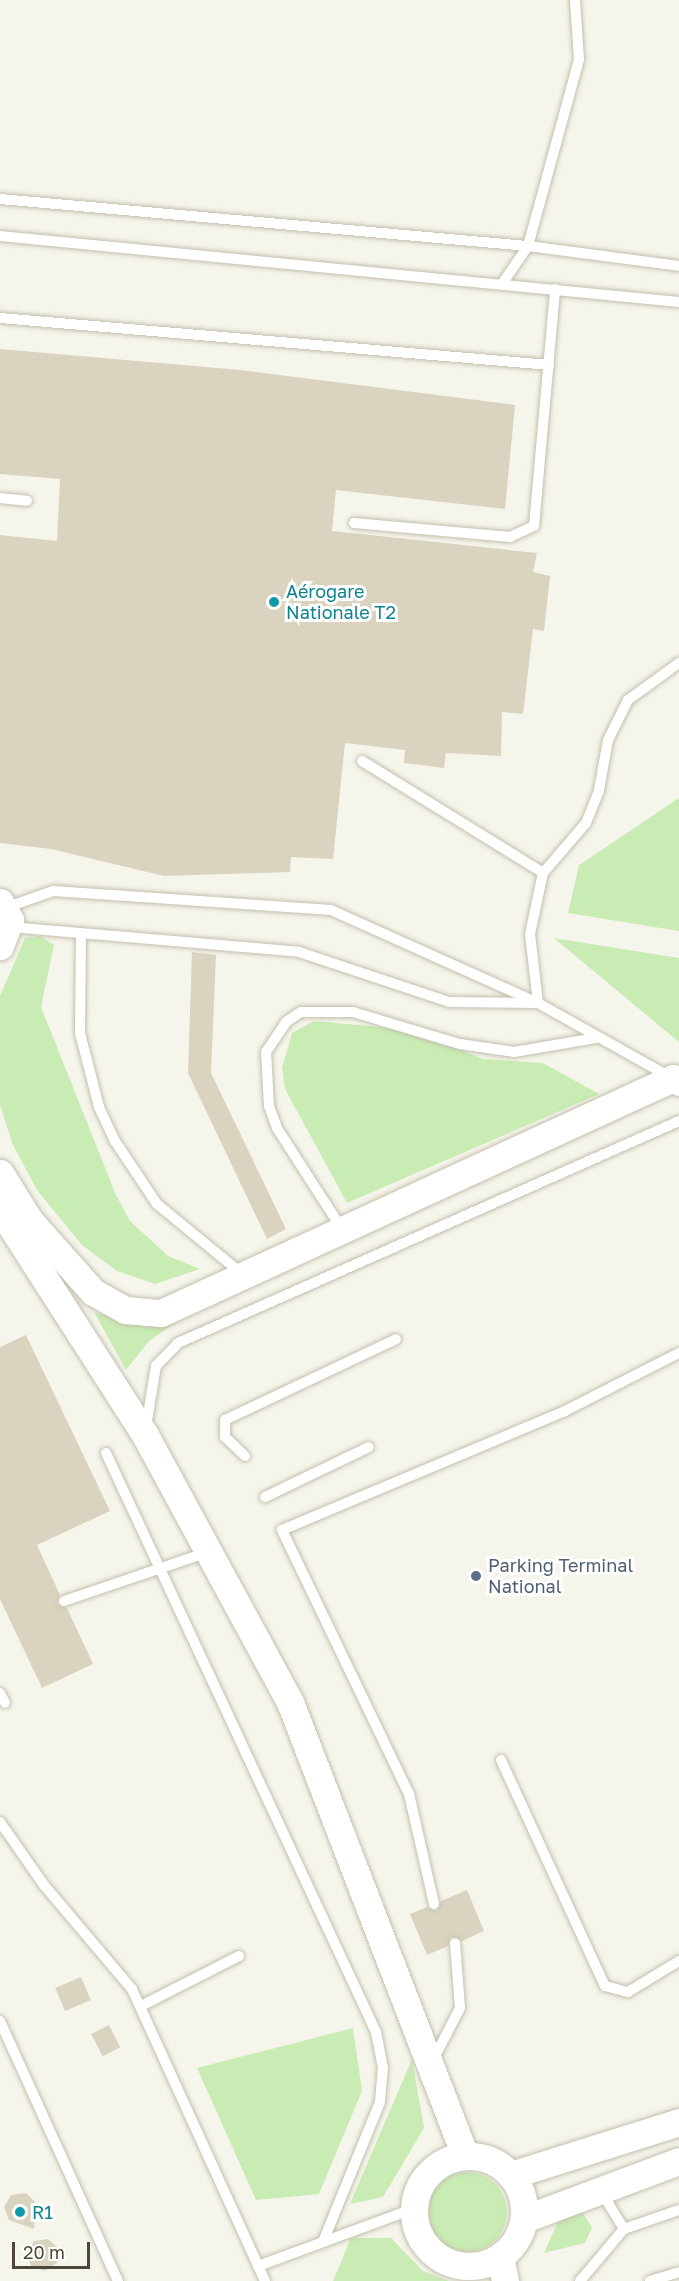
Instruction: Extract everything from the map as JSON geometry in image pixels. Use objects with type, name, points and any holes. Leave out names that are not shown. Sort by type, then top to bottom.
[{"type":"street","points":[[0,1173],[67,1266],[108,1303],[161,1313],[246,1277],[676,1080]]},
{"type":"street","points":[[0,1209],[145,1435],[290,1702],[465,2155]]},
{"type":"street","points":[[511,2175],[679,2122]]},
{"type":"street","points":[[465,2155],[490,2159],[511,2175],[522,2195],[524,2219],[502,2269],[484,2264],[450,2263],[423,2242],[413,2209],[429,2172],[465,2155]]},
{"type":"street","points":[[524,2219],[598,2188],[679,2161]]},
{"type":"lane","points":[[502,284],[528,246],[579,59],[575,0]]},
{"type":"lane","points":[[0,199],[528,246],[679,266]]},
{"type":"lane","points":[[0,236],[679,302]]},
{"type":"lane","points":[[354,522],[510,537],[534,526],[555,289]]},
{"type":"lane","points":[[0,318],[549,365]]},
{"type":"lane","points":[[0,498],[27,501]]},
{"type":"lane","points":[[538,1003],[530,934],[543,873],[594,806],[608,740],[622,710],[644,684],[679,663]]},
{"type":"lane","points":[[362,761],[543,873]]},
{"type":"lane","points":[[4,921],[53,891],[331,910],[538,1003],[596,1038],[676,1080]]},
{"type":"lane","points":[[4,921],[81,934],[299,952],[449,1002],[538,1003]]},
{"type":"lane","points":[[81,934],[80,1033],[99,1107],[114,1141],[171,1218],[246,1277]]},
{"type":"lane","points":[[343,1231],[277,1128],[269,1106],[266,1052],[286,1022],[301,1012],[353,1012],[460,1044],[514,1052],[596,1038]]},
{"type":"lane","points":[[145,1435],[156,1366],[177,1343],[679,1121]]},
{"type":"lane","points":[[245,1456],[225,1437],[225,1420],[396,1339]]},
{"type":"lane","points":[[434,1904],[409,1794],[282,1530],[565,1411],[679,1353]]},
{"type":"lane","points":[[265,1497],[369,1447]]},
{"type":"lane","points":[[106,1453],[381,2049],[382,2084],[375,2119],[324,2240]]},
{"type":"lane","points":[[64,1602],[208,1552]]},
{"type":"lane","points":[[501,1760],[605,1986],[628,1992],[679,1961]]},
{"type":"lane","points":[[0,1822],[44,1885],[113,1962],[141,2006],[265,2281]]},
{"type":"lane","points":[[430,2066],[459,2008],[455,1943]]},
{"type":"lane","points":[[141,2006],[238,1956]]},
{"type":"lane","points":[[0,2021],[118,2281]]},
{"type":"lane","points":[[598,2188],[624,2229]]},
{"type":"lane","points":[[258,2266],[413,2209]]},
{"type":"lane","points":[[580,2281],[624,2229],[679,2210]]},
{"type":"lane","points":[[650,2281],[679,2272]]},
{"type":"green space","points":[[679,798],[679,931],[568,913],[579,865]]},
{"type":"green space","points":[[40,936],[54,945],[41,1007],[116,1195],[130,1221],[168,1256],[200,1269],[155,1284],[117,1271],[82,1245],[37,1190],[13,1145],[0,1105],[0,996],[25,938]]},
{"type":"green space","points":[[554,938],[679,958],[679,1042]]},
{"type":"green space","points":[[314,1021],[412,1030],[483,1059],[543,1063],[599,1094],[347,1203],[285,1089],[282,1068],[292,1033]]},
{"type":"green space","points":[[94,1312],[146,1327],[175,1323],[149,1341],[126,1370]]},
{"type":"green space","points":[[353,2028],[362,2091],[319,2194],[256,2200],[197,2068]]},
{"type":"green space","points":[[412,2059],[424,2128],[383,2197],[350,2204]]},
{"type":"green space","points":[[467,2172],[482,2175],[495,2184],[504,2197],[507,2212],[504,2227],[495,2240],[482,2249],[467,2252],[452,2249],[439,2240],[430,2227],[427,2212],[430,2197],[439,2184],[452,2175]]},
{"type":"green space","points":[[580,2208],[592,2228],[585,2243],[544,2253],[561,2215]]},
{"type":"green space","points":[[351,2238],[391,2238],[423,2271],[449,2281],[333,2281]]},
{"type":"building","name":"Aérogare Nationale T2","points":[[0,349],[240,370],[515,405],[505,509],[336,490],[332,531],[537,553],[533,572],[550,576],[544,631],[533,629],[523,714],[502,712],[501,756],[446,753],[444,768],[404,763],[405,750],[345,743],[333,859],[291,857],[290,872],[164,876],[51,849],[0,843],[0,535],[57,541],[60,479],[0,474]]},
{"type":"building","points":[[192,952],[216,955],[211,1073],[286,1229],[267,1239],[188,1073]]},
{"type":"building","points":[[26,1335],[110,1511],[37,1545],[60,1595],[57,1604],[67,1608],[93,1664],[42,1688],[0,1599],[0,1347]]},
{"type":"building","points":[[467,1890],[484,1931],[462,1941],[451,1937],[448,1946],[427,1955],[410,1914],[427,1907],[436,1911],[441,1901]]},
{"type":"building","points":[[81,1977],[91,2000],[65,2011],[55,1988]]},
{"type":"building","points":[[109,2025],[120,2047],[103,2056],[91,2034]]},
{"type":"building","name":"R1","points":[[26,2193],[36,2203],[34,2229],[9,2220],[4,2207],[11,2195]]},
{"type":"building","points":[[48,2239],[59,2249],[57,2263],[45,2271],[31,2266],[26,2253],[34,2241]]},
{"type":"place","name":"Aérogare Nationale T2","points":[[274,602]]},
{"type":"place","name":"Parking Terminal National","points":[[476,1576]]},
{"type":"place","name":"R1","points":[[20,2212]]}]
